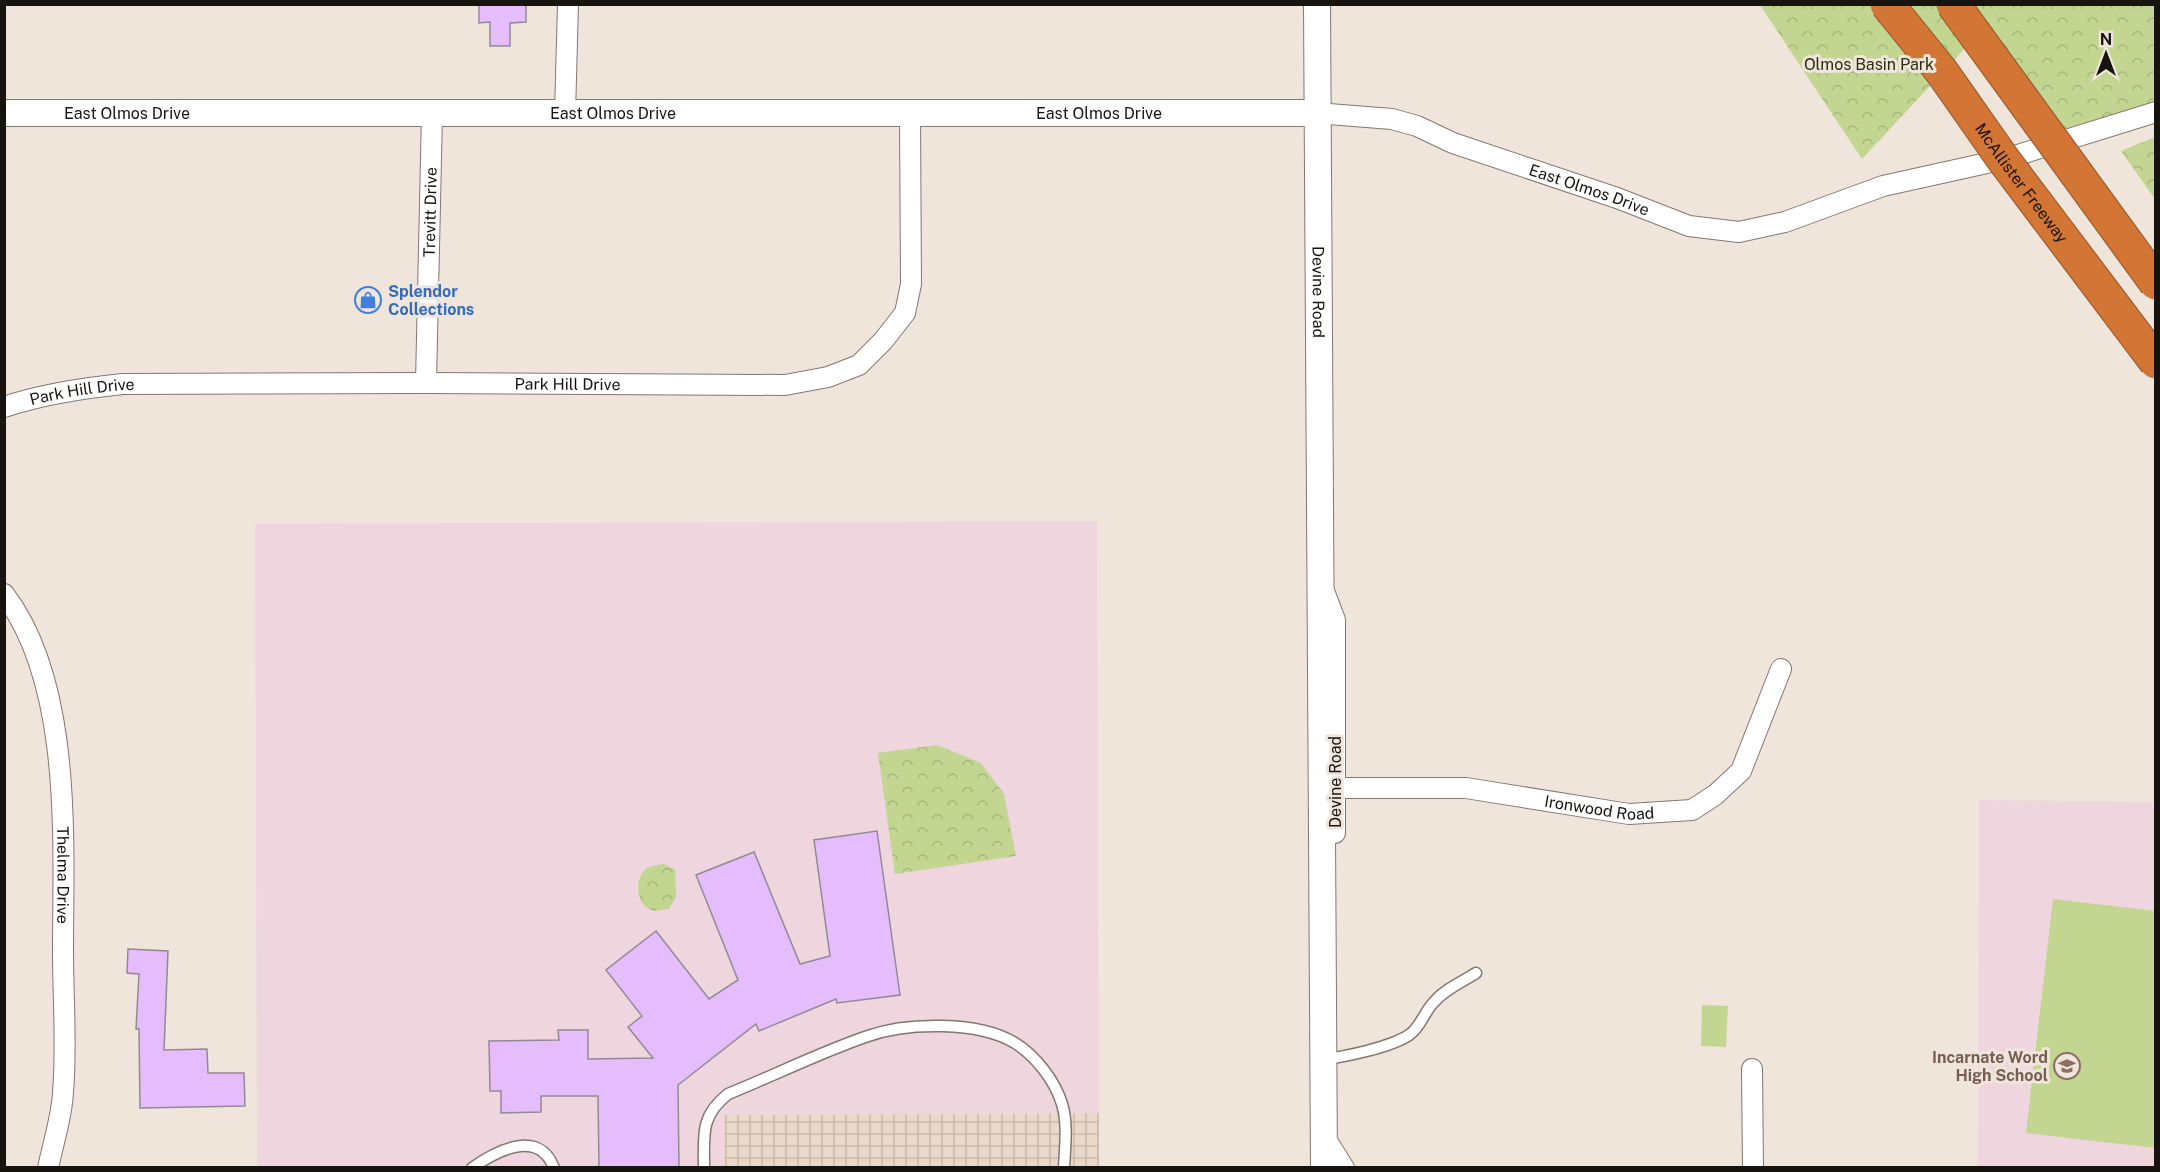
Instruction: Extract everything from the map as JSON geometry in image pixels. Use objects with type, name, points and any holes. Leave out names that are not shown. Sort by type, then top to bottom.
[{"type":"highway","name":"McAllister Freeway","points":[[1887,4],[1942,72],[2003,159],[2156,362]]},
{"type":"highway","points":[[1953,4],[2156,283]]},
{"type":"street","points":[[565,114],[568,4]]},
{"type":"street","name":"Devine Road","points":[[1317,4],[1324,1167]]},
{"type":"street","name":"East Olmos Drive","points":[[4,113],[1316,113],[1392,119],[1417,126],[1453,143],[1617,198],[1689,226],[1739,232],[1785,222],[1883,186],[2005,159],[2156,112]]},
{"type":"street","name":"Trevitt Drive","points":[[426,383],[432,113]]},
{"type":"street","name":"Park Hill Drive","points":[[4,407],[27,399],[75,389],[123,384],[784,385],[828,377],[859,365],[883,341],[905,313],[911,284],[910,114]]},
{"type":"street","name":"Devine Road","points":[[1319,578],[1335,620],[1335,883],[1322,914]]},
{"type":"street","name":"Thelma Drive","points":[[4,594],[11,603],[38,656],[55,725],[62,804],[63,1093],[48,1167]]},
{"type":"street","name":"Ironwood Road","points":[[1335,788],[1466,788],[1629,814],[1692,810],[1715,795],[1741,771],[1781,669]]},
{"type":"street","points":[[1752,1069],[1753,1167]]},
{"type":"street","points":[[1324,1136],[1344,1167]]},
{"type":"lane","points":[[1323,1059],[1362,1051],[1403,1038],[1418,1026],[1433,1002],[1476,973]]},
{"type":"lane","points":[[704,1167],[704,1130],[707,1117],[716,1104],[728,1094],[868,1036],[897,1029],[945,1026],[992,1033],[1016,1044],[1040,1065],[1055,1087],[1062,1105],[1065,1121],[1064,1167]]},
{"type":"lane","points":[[472,1167],[492,1153],[507,1147],[524,1145],[538,1149],[550,1157],[554,1167]]},
{"type":"shaded area","points":[[1097,521],[1099,1113],[724,1115],[724,1167],[257,1167],[255,524]]},
{"type":"shaded area","name":"Incarnate Word High School","points":[[1979,800],[2155,802],[2155,1167],[1978,1168]]},
{"type":"shaded area","points":[[1099,1113],[1099,1167],[724,1167],[724,1115]]},
{"type":"green space","name":"Olmos Basin Park","points":[[1760,5],[2155,5],[2155,101],[2135,109],[2055,131],[1981,31],[1862,159]]},
{"type":"green space","points":[[2155,137],[2155,199],[2121,151]]},
{"type":"green space","points":[[937,745],[981,763],[1004,794],[1016,856],[895,874],[878,753]]},
{"type":"green space","points":[[664,864],[675,870],[676,897],[669,909],[655,911],[644,905],[640,899],[639,879],[648,868]]},
{"type":"green space","points":[[2053,899],[2155,911],[2155,1148],[2026,1133]]},
{"type":"green space","points":[[1702,1005],[1728,1006],[1726,1047],[1701,1046]]},
{"type":"building","points":[[479,4],[526,4],[526,22],[510,23],[510,46],[490,46],[490,22],[479,23]]},
{"type":"building","points":[[877,831],[900,995],[837,1003],[836,999],[759,1031],[756,1024],[678,1085],[679,1167],[599,1167],[598,1096],[541,1096],[541,1112],[501,1113],[501,1091],[490,1091],[489,1041],[559,1040],[558,1030],[588,1030],[588,1059],[653,1058],[628,1027],[642,1016],[606,970],[656,931],[709,999],[738,980],[696,875],[754,852],[800,964],[830,956],[814,840]]},
{"type":"building","points":[[128,949],[168,951],[164,1050],[207,1049],[208,1073],[244,1073],[245,1106],[140,1108],[139,1029],[136,1029],[139,974],[127,973]]},
{"type":"place","name":"Splendor Collections","points":[[368,300]]},
{"type":"place","name":"Incarnate Word High School","points":[[2067,1066]]}]
